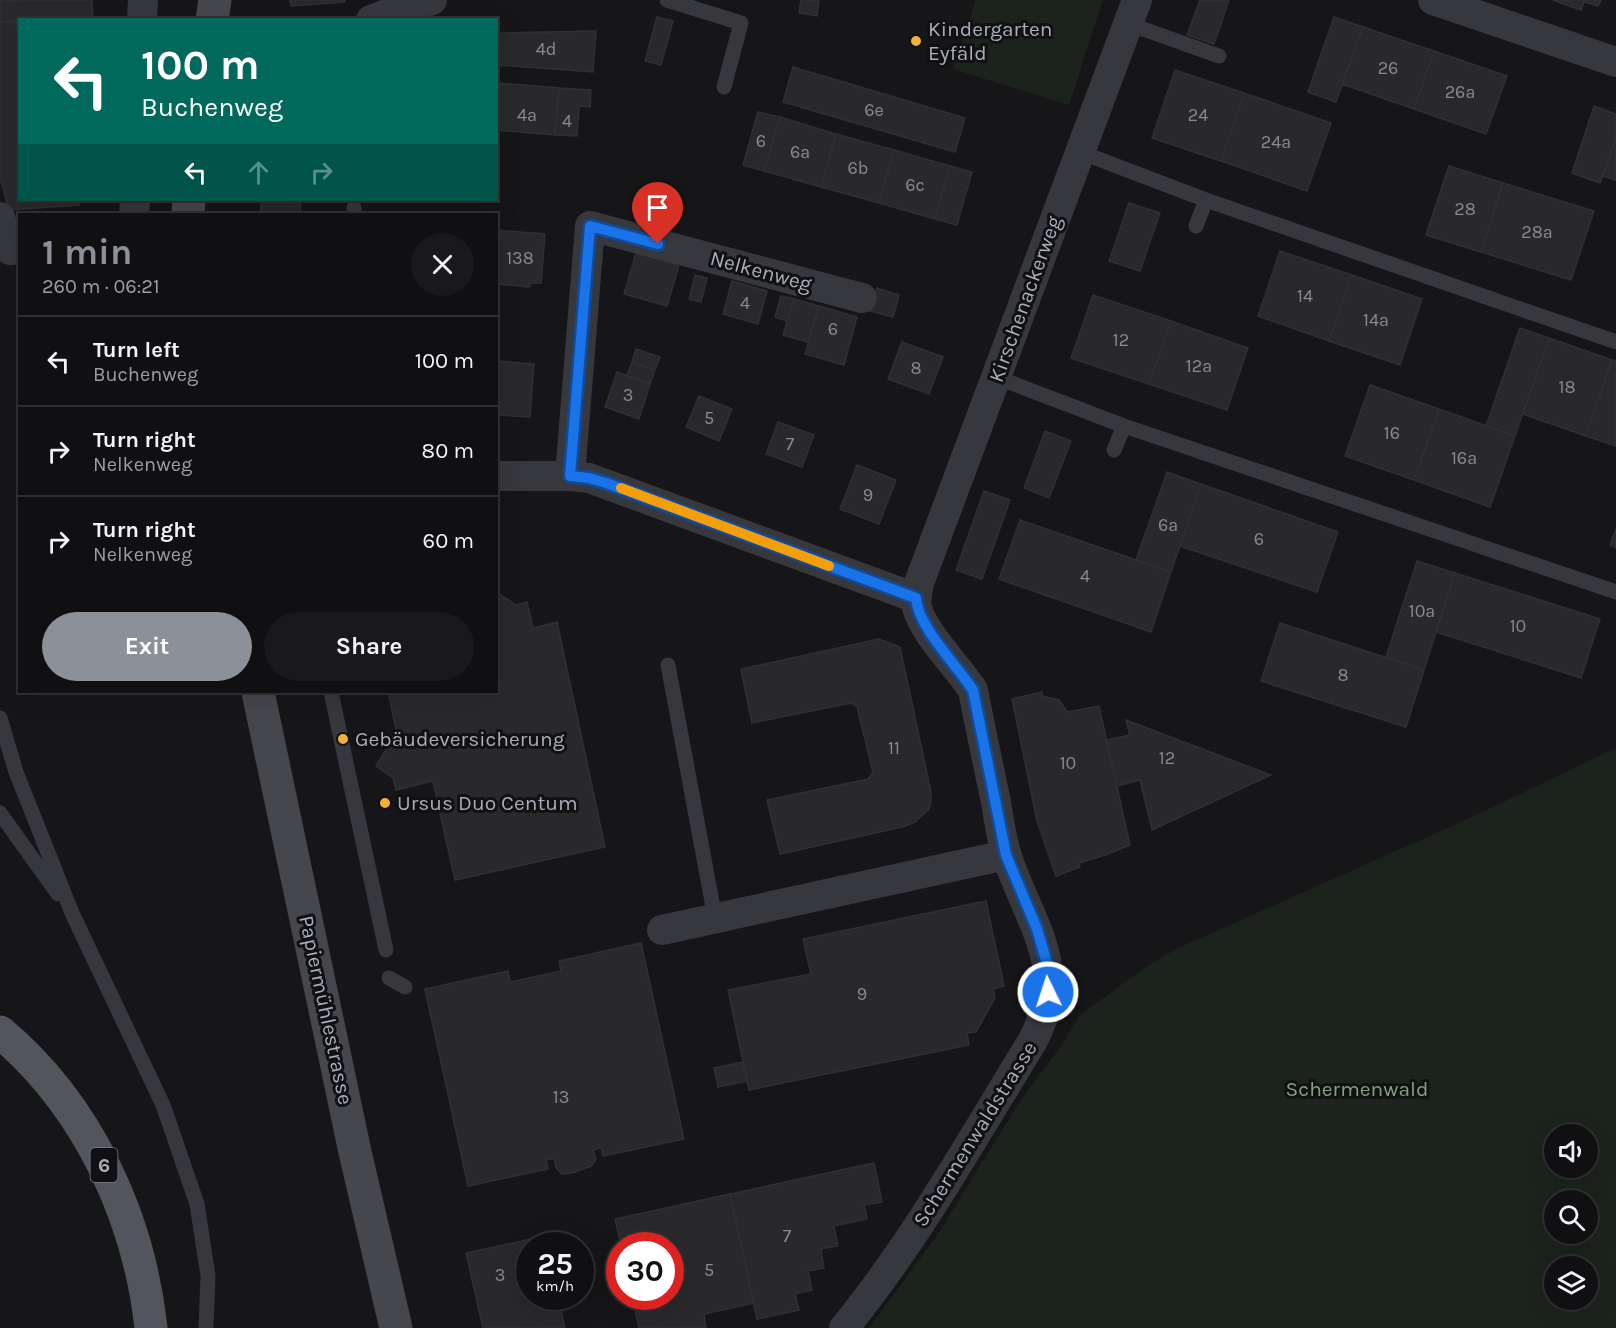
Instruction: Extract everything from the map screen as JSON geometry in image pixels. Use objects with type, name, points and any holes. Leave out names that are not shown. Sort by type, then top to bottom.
[{"type":"main road","points":[[212,18],[215,0]]},
{"type":"main road","name":"Papiermühlestrasse","points":[[258,693],[396,1328]]},
{"type":"main road","name":"6","points":[[0,1032],[41,1072],[66,1104],[108,1172],[124,1209],[136,1246],[145,1285],[151,1328]]},
{"type":"street","points":[[142,18],[143,0]]},
{"type":"street","points":[[376,18],[432,0]]},
{"type":"street","points":[[1433,0],[1616,62]]},
{"type":"street","name":"Kirschenackerweg","points":[[916,598],[919,583],[1133,12]]},
{"type":"street","points":[[0,217],[10,250],[18,249]]},
{"type":"street","name":"Nelkenweg","points":[[570,476],[590,226],[862,298]]},
{"type":"street","points":[[498,476],[570,476],[589,478],[614,485],[916,598]]},
{"type":"street","name":"Schermenwaldstrasse","points":[[844,1328],[869,1298],[918,1226],[1032,1042],[1046,1012],[1048,992],[1046,960],[1037,929],[1006,855],[973,690],[925,627],[916,598]]},
{"type":"street","points":[[662,930],[1006,855]]},
{"type":"lane","points":[[667,0],[741,23],[724,87]]},
{"type":"lane","points":[[1133,12],[1219,56]]},
{"type":"lane","points":[[1080,152],[1206,200],[1616,342]]},
{"type":"lane","points":[[1196,226],[1206,200]]},
{"type":"lane","points":[[996,377],[1124,426],[1616,592]]},
{"type":"lane","points":[[1114,450],[1124,426]]},
{"type":"lane","points":[[668,665],[715,918]]},
{"type":"lane","points":[[331,693],[386,950]]},
{"type":"lane","points":[[0,718],[16,772],[72,914],[163,1105],[197,1204],[208,1276],[206,1328]]},
{"type":"lane","points":[[0,813],[72,914]]},
{"type":"lane","points":[[389,978],[405,987]]},
{"type":"green space","points":[[976,0],[1103,0],[1069,105],[953,69]]},
{"type":"green space","name":"Schermenwald","points":[[1616,748],[1616,1328],[869,1328],[936,1237],[1022,1098],[1062,1045],[1079,1016],[1143,969],[1176,949],[1470,818]]},
{"type":"building","points":[[0,0],[92,0],[93,18],[18,18],[18,21],[0,22]]},
{"type":"building","points":[[290,0],[345,0],[345,2],[291,6]]},
{"type":"building","points":[[801,0],[819,0],[817,16],[799,13]]},
{"type":"building","points":[[1200,0],[1229,0],[1214,44],[1187,35]]},
{"type":"building","points":[[1553,0],[1601,0],[1598,6],[1584,2],[1581,10]]},
{"type":"building","points":[[657,17],[673,21],[661,65],[645,61]]},
{"type":"building","points":[[1334,17],[1363,27],[1336,102],[1308,92]]},
{"type":"building","points":[[18,21],[18,201],[79,201],[79,205],[9,210],[0,178],[0,22]]},
{"type":"building","points":[[1363,27],[1434,51],[1414,109],[1342,84]]},
{"type":"building","points":[[596,31],[593,72],[498,65],[498,33]]},
{"type":"building","points":[[1434,51],[1507,76],[1486,134],[1414,109]]},
{"type":"building","points":[[793,67],[965,118],[955,152],[783,102]]},
{"type":"building","points":[[1175,70],[1244,93],[1221,161],[1152,138]]},
{"type":"building","points":[[498,83],[559,88],[555,135],[498,130]]},
{"type":"building","points":[[559,88],[591,90],[590,107],[579,106],[577,136],[555,135]]},
{"type":"building","points":[[1244,93],[1331,123],[1307,191],[1221,161]]},
{"type":"building","points":[[1594,106],[1616,114],[1616,137],[1600,183],[1572,173]]},
{"type":"building","points":[[758,112],[780,117],[764,171],[743,165]]},
{"type":"building","points":[[780,117],[836,134],[821,187],[764,171]]},
{"type":"building","points":[[836,134],[894,150],[879,203],[821,187]]},
{"type":"building","points":[[1616,137],[1616,180],[1603,176]]},
{"type":"building","points":[[894,150],[950,166],[935,219],[879,203]]},
{"type":"building","points":[[950,166],[972,172],[957,225],[935,219]]},
{"type":"building","points":[[1449,166],[1503,183],[1481,252],[1426,235]]},
{"type":"building","points":[[1503,183],[1594,211],[1571,280],[1481,252]]},
{"type":"building","points":[[262,201],[301,201],[300,213],[260,213]]},
{"type":"building","points":[[1129,203],[1160,213],[1140,271],[1109,261]]},
{"type":"building","points":[[498,230],[545,234],[541,283],[531,283],[529,287],[498,284]]},
{"type":"building","points":[[1280,251],[1352,275],[1329,341],[1258,316]]},
{"type":"building","points":[[636,253],[679,265],[667,306],[624,294]]},
{"type":"building","points":[[695,275],[707,278],[701,302],[689,299]]},
{"type":"building","points":[[1352,275],[1422,299],[1400,365],[1329,341]]},
{"type":"building","points":[[732,281],[767,291],[758,324],[723,314]]},
{"type":"building","points":[[877,288],[899,295],[893,317],[870,311]]},
{"type":"building","points":[[1093,295],[1171,321],[1149,384],[1071,358]]},
{"type":"building","points":[[781,296],[794,299],[787,321],[775,317]]},
{"type":"building","points":[[794,299],[819,306],[808,342],[783,335]]},
{"type":"building","points":[[819,306],[857,317],[844,365],[805,354]]},
{"type":"building","points":[[1171,321],[1248,348],[1227,410],[1149,384]]},
{"type":"building","points":[[1520,328],[1549,338],[1515,436],[1486,426]]},
{"type":"building","points":[[1549,338],[1612,360],[1586,436],[1523,414]]},
{"type":"building","points":[[902,342],[943,357],[929,394],[888,379]]},
{"type":"building","points":[[636,349],[660,357],[655,370],[632,362]]},
{"type":"building","points":[[1612,360],[1616,361],[1616,446],[1586,436]]},
{"type":"building","points":[[498,361],[534,364],[530,417],[498,415]]},
{"type":"building","points":[[632,362],[655,370],[650,384],[627,376]]},
{"type":"building","points":[[617,372],[650,384],[639,419],[605,407]]},
{"type":"building","points":[[1370,385],[1439,409],[1414,480],[1345,456]]},
{"type":"building","points":[[699,396],[732,409],[719,441],[686,427]]},
{"type":"building","points":[[1439,409],[1515,436],[1490,507],[1414,480]]},
{"type":"building","points":[[778,422],[814,435],[802,467],[766,454]]},
{"type":"building","points":[[1045,431],[1071,441],[1049,498],[1024,488]]},
{"type":"building","points":[[857,465],[896,480],[879,524],[840,509]]},
{"type":"building","points":[[1167,472],[1201,484],[1171,572],[1136,560]]},
{"type":"building","points":[[1201,484],[1338,532],[1317,592],[1180,546]]},
{"type":"building","points":[[984,491],[1010,500],[982,579],[956,570]]},
{"type":"building","points":[[1020,520],[1171,572],[1151,632],[999,579]]},
{"type":"building","points":[[1616,529],[1616,548],[1610,545]]},
{"type":"building","points":[[1417,561],[1455,573],[1424,670],[1386,657]]},
{"type":"building","points":[[1455,573],[1600,619],[1581,678],[1436,632]]},
{"type":"building","points":[[498,593],[516,605],[527,602],[533,628],[557,622],[605,847],[455,880],[433,781],[396,790],[393,778],[376,766],[387,748],[384,737],[397,734],[388,693],[498,693]]},
{"type":"building","points":[[1280,623],[1424,670],[1406,727],[1261,681]]},
{"type":"building","points":[[879,639],[900,647],[931,792],[929,809],[915,822],[902,827],[780,854],[767,800],[868,779],[873,772],[857,707],[851,703],[752,723],[741,669]]},
{"type":"building","points":[[1042,692],[1042,696],[1059,700],[1067,712],[1099,706],[1130,845],[1079,863],[1080,867],[1056,876],[1037,821],[1012,699]]},
{"type":"building","points":[[1126,720],[1271,775],[1152,830],[1140,780],[1117,786],[1106,740],[1130,735]]},
{"type":"building","points":[[986,901],[1004,986],[993,989],[995,998],[976,1032],[967,1033],[969,1045],[749,1090],[728,990],[811,974],[803,939]]},
{"type":"building","points":[[641,943],[684,1139],[603,1156],[601,1148],[593,1150],[596,1159],[592,1166],[572,1173],[562,1174],[556,1168],[554,1158],[546,1160],[548,1169],[468,1186],[425,989],[508,971],[510,982],[561,971],[559,961]]},
{"type":"building","points":[[743,1062],[747,1081],[718,1087],[714,1068]]},
{"type":"building","points":[[874,1163],[882,1202],[864,1205],[867,1219],[834,1226],[838,1246],[821,1249],[824,1268],[808,1271],[812,1290],[795,1294],[799,1310],[757,1319],[730,1194]]},
{"type":"building","points":[[730,1194],[754,1303],[704,1314],[706,1328],[639,1328],[635,1310],[684,1310],[684,1232],[618,1232],[615,1219]]},
{"type":"building","points":[[516,1242],[516,1310],[561,1310],[565,1328],[483,1328],[466,1253]]},
{"type":"slow traffic","points":[[621,488],[829,566]]},
{"type":"place","name":"Kindergarten Eyfäld","points":[[916,41]]},
{"type":"place","name":"Gebäudeversicherung","points":[[343,739]]},
{"type":"place","name":"Ursus Duo Centum","points":[[385,803]]},
{"type":"route","points":[[658,244],[590,226],[570,476],[606,483],[916,598],[925,627],[973,690],[1006,855],[1037,929],[1046,960],[1048,992]]}]
